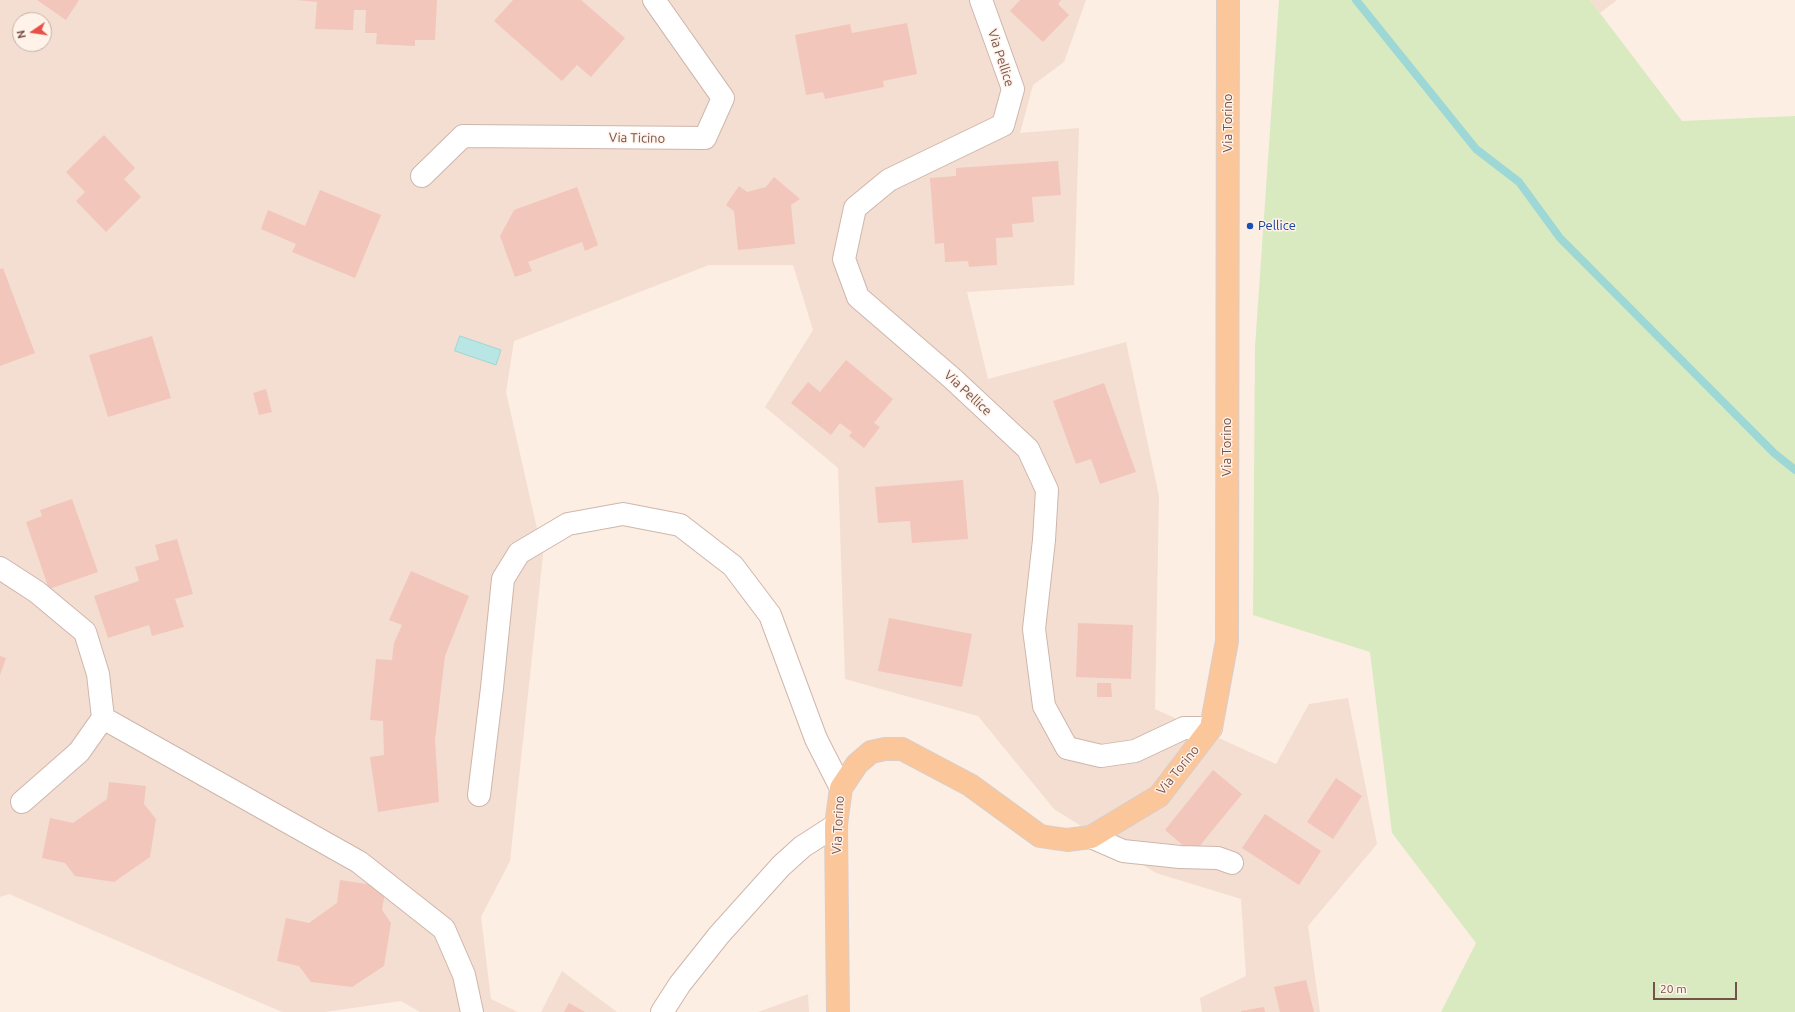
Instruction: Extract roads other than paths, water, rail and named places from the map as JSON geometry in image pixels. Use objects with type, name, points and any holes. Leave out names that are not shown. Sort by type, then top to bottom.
[{"type":"main road","name":"Via Torino","points":[[838,1012],[836,825],[840,788],[857,764],[871,752],[885,749],[902,749],[970,785],[1040,836],[1067,840],[1091,837],[1159,796],[1211,728],[1227,641],[1228,0]]},
{"type":"street","name":"Via Ticino","points":[[422,176],[463,136],[704,138],[723,98],[654,0]]},
{"type":"street","name":"Via Pellice","points":[[981,0],[1012,89],[1003,125],[889,180],[854,208],[844,259],[858,297],[953,379],[1028,449],[1047,490],[1044,540],[1034,630],[1044,706],[1067,748],[1101,756],[1135,751],[1184,728],[1211,728]]},
{"type":"street","points":[[479,795],[503,579],[519,553],[568,524],[623,514],[680,525],[733,566],[770,615],[816,739],[840,788]]},
{"type":"street","points":[[0,568],[37,592],[85,632],[98,674],[103,718],[79,752],[22,802]]},
{"type":"street","points":[[103,718],[359,862],[444,929],[464,975],[472,1012]]},
{"type":"street","points":[[662,1012],[680,984],[719,936],[781,866],[802,847],[836,825]]},
{"type":"street","points":[[1091,837],[1123,851],[1180,857],[1218,858],[1232,863]]},
{"type":"water","points":[[460,336],[501,350],[496,365],[455,351]]},
{"type":"waterway","points":[[1356,0],[1476,149],[1519,182],[1560,238],[1774,453],[1795,470]]},
{"type":"place","name":"Pellice","points":[[1250,226]]}]
